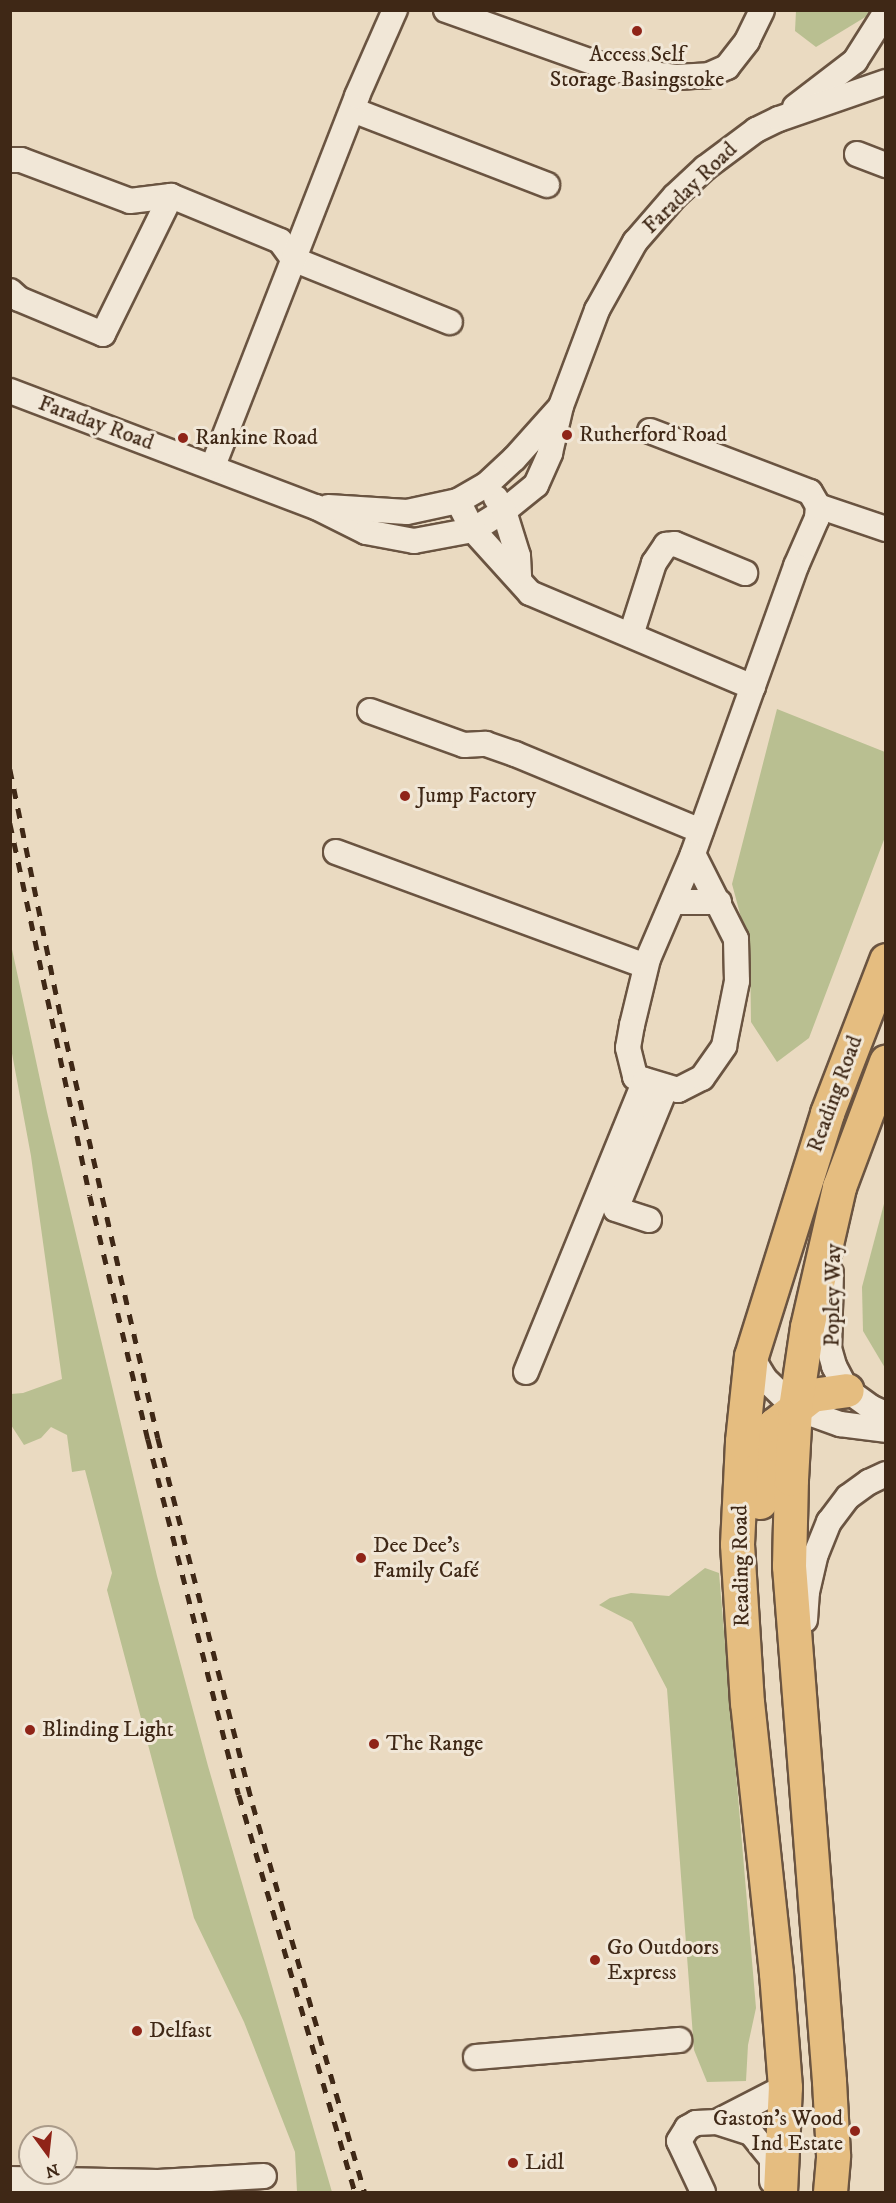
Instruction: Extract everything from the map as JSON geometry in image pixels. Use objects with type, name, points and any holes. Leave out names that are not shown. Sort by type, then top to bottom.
[{"type":"highway","name":"Reading Road","points":[[780,2193],[785,2087],[776,1973],[747,1703],[737,1544],[742,1441],[751,1356],[826,1113],[885,960]]},
{"type":"highway","name":"Reading Road","points":[[830,2193],[833,2156],[829,2081],[789,1566],[795,1408],[807,1328],[839,1187],[885,1060]]},
{"type":"highway","points":[[760,1838],[770,1812],[756,1559],[766,1444],[774,1425],[812,1395],[847,1390]]},
{"type":"street","points":[[446,10],[612,69],[675,77],[709,75],[727,67],[747,41],[762,10]]},
{"type":"street","points":[[213,466],[392,11]]},
{"type":"street","name":"Faraday Road","points":[[10,391],[213,466],[316,507],[366,532],[414,541],[473,530],[504,511],[536,485],[550,453],[561,406],[597,310],[635,242],[675,196],[705,168],[737,142],[779,119],[855,61],[885,12]]},
{"type":"street","name":"Faraday Road","points":[[779,119],[885,82]]},
{"type":"street","points":[[353,110],[547,185]]},
{"type":"street","points":[[857,154],[885,165]]},
{"type":"street","points":[[10,160],[21,160],[130,201],[171,196],[280,241],[293,259],[450,322]]},
{"type":"street","points":[[10,291],[19,299],[103,334],[171,196]]},
{"type":"street","name":"Faraday Road","points":[[316,507],[407,512],[458,501],[487,484],[514,459],[561,406]]},
{"type":"street","points":[[650,431],[810,492],[818,506],[817,518],[796,566],[693,854],[646,966],[628,1048],[635,1077],[678,1090],[702,1078],[724,1046],[737,981],[736,939],[693,854]]},
{"type":"street","points":[[487,484],[504,511],[502,543],[519,578],[530,593],[753,687]]},
{"type":"street","points":[[502,543],[536,485]]},
{"type":"street","points":[[458,501],[473,530],[502,543]]},
{"type":"street","points":[[818,506],[885,529]]},
{"type":"street","points":[[449,534],[502,543]]},
{"type":"street","points":[[631,635],[654,563],[666,545],[675,544],[745,573]]},
{"type":"street","points":[[370,711],[465,746],[486,744],[515,754],[701,831]]},
{"type":"street","points":[[336,852],[646,966]]},
{"type":"street","points":[[673,902],[719,902]]},
{"type":"street","points":[[649,1220],[616,1209],[656,1083]]},
{"type":"street","points":[[526,1372],[656,1083]]},
{"type":"street","name":"Popley Way","points":[[839,1187],[829,1288],[829,1348],[840,1380],[847,1390]]},
{"type":"street","points":[[751,1356],[764,1378],[795,1408],[840,1424],[885,1430]]},
{"type":"street","points":[[847,1390],[885,1414]]},
{"type":"street","points":[[797,1689],[804,1643],[807,1592],[816,1554],[829,1522],[848,1497],[885,1474]]},
{"type":"street","points":[[476,2057],[679,2040]]},
{"type":"street","points":[[717,2122],[785,2087]]},
{"type":"street","points":[[703,2193],[680,2141],[687,2128],[696,2123],[717,2122],[750,2133],[772,2159],[772,2193]]},
{"type":"street","points":[[10,2179],[156,2187],[264,2176]]},
{"type":"green space","points":[[796,11],[872,11],[872,13],[816,47],[795,31]]},
{"type":"green space","points":[[777,709],[885,752],[885,837],[809,1038],[777,1062],[751,1022],[750,951],[732,884]]},
{"type":"green space","points":[[10,940],[47,1112],[157,1576],[208,1766],[332,2192],[297,2192],[295,2152],[244,2022],[194,1918],[107,1590],[112,1573],[85,1470],[72,1472],[67,1435],[51,1427],[41,1438],[24,1445],[11,1425],[11,1394],[23,1393],[62,1379],[31,1156],[11,1048]]},
{"type":"green space","points":[[885,1200],[885,1368],[863,1331],[862,1287]]},
{"type":"green space","points":[[705,1568],[719,1573],[756,2008],[748,2045],[746,2081],[707,2082],[694,2050],[667,1689],[632,1622],[599,1605],[610,1598],[631,1593],[669,1596]]},
{"type":"railway","points":[[10,769],[62,1022],[158,1438],[253,1805],[365,2192]]},
{"type":"railway","points":[[10,823],[90,1196],[148,1439],[239,1795],[355,2192]]},
{"type":"place","name":"Access Self Storage Basingstoke","points":[[637,31]]},
{"type":"place","name":"Rutherford Road","points":[[567,435]]},
{"type":"place","name":"Rankine Road","points":[[183,438]]},
{"type":"place","name":"Jump Factory","points":[[405,796]]},
{"type":"place","name":"Dee Dee's Family Café","points":[[361,1558]]},
{"type":"place","name":"Blinding Light","points":[[30,1730]]},
{"type":"place","name":"The Range","points":[[374,1744]]},
{"type":"place","name":"Go Outdoors Express","points":[[595,1960]]},
{"type":"place","name":"Delfast","points":[[137,2031]]},
{"type":"place","name":"Gaston's Wood Ind Estate","points":[[855,2131]]},
{"type":"place","name":"Lidl","points":[[513,2163]]}]
